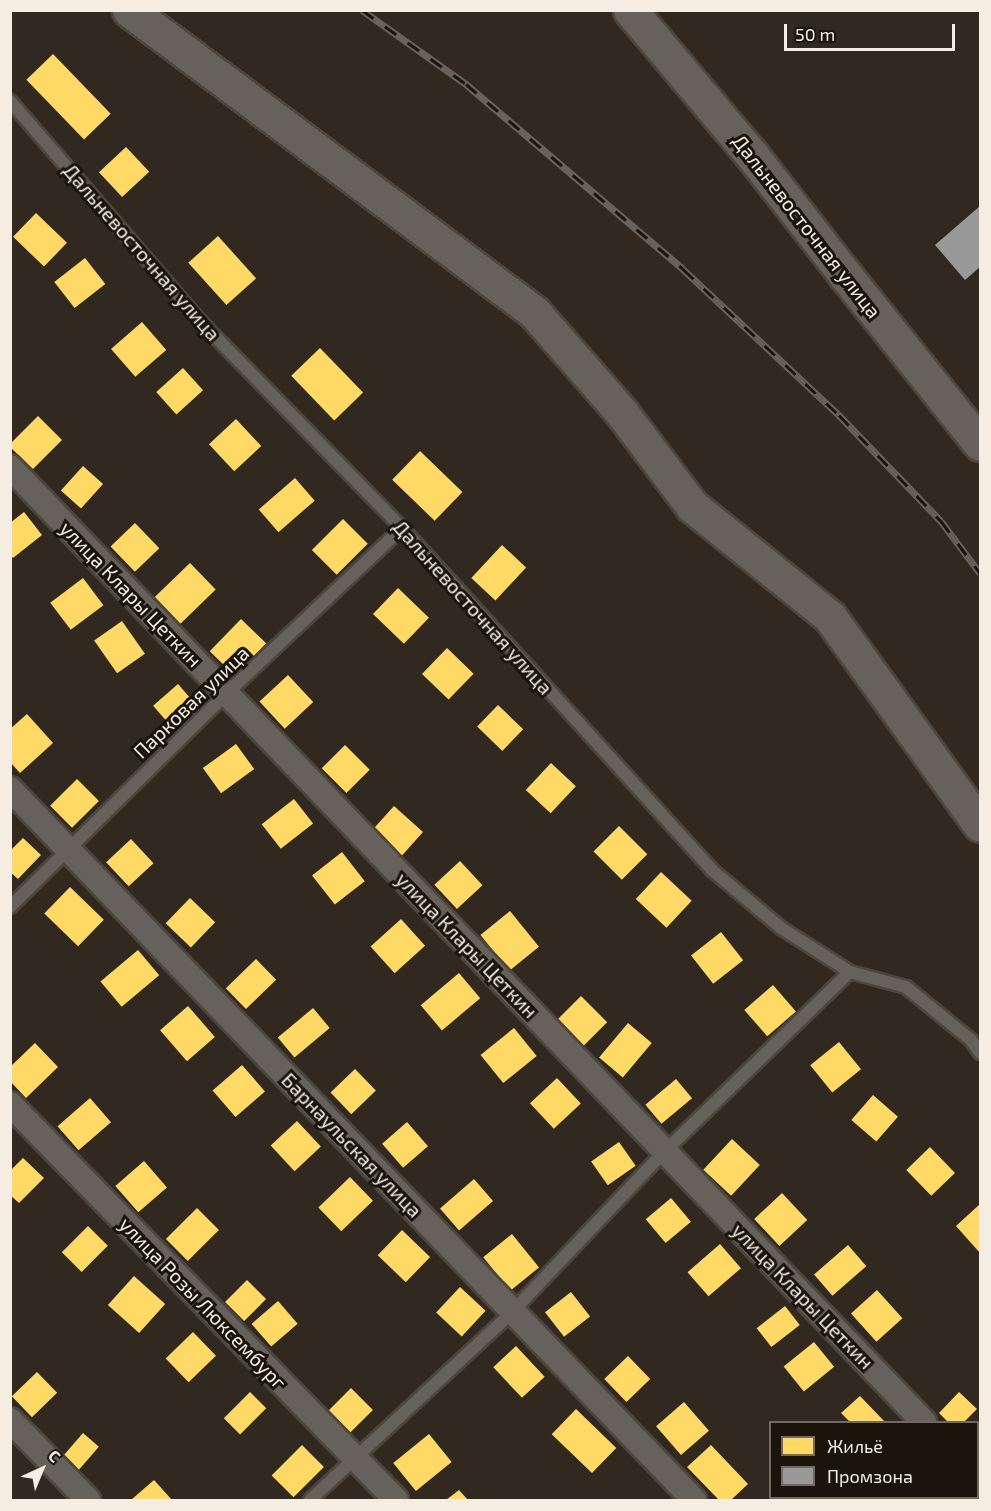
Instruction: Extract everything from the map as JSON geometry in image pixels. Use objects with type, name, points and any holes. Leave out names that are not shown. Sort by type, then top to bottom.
[{"type":"street","points":[[129,10],[534,312],[622,413],[692,506],[830,617],[981,825]]},
{"type":"street","name":"Дальневосточная улица","points":[[630,10],[751,154],[981,444]]},
{"type":"street","name":"улица Клары Цеткин","points":[[10,466],[923,1421]]},
{"type":"street","name":"Барнаульская улица","points":[[10,789],[694,1500]]},
{"type":"street","name":"улица Розы Люксембург","points":[[10,1104],[352,1458],[396,1500]]},
{"type":"street","points":[[10,1420],[88,1500]]},
{"type":"lane","name":"Дальневосточная улица","points":[[10,101],[201,322],[402,528],[712,870],[781,928],[850,972],[906,987],[971,1040],[981,1053]]},
{"type":"lane","name":"Парковая улица","points":[[10,907],[226,694],[402,528]]},
{"type":"lane","points":[[310,1500],[352,1458],[512,1312],[665,1151],[850,972]]},
{"type":"building: Жильё","points":[[53,54],[111,114],[84,139],[26,80]]},
{"type":"building: Жильё","points":[[126,147],[149,172],[122,197],[99,172]]},
{"type":"building: Жильё","points":[[36,213],[67,243],[44,267],[13,237]]},
{"type":"building: Жильё","points":[[218,236],[256,278],[226,305],[188,263]]},
{"type":"building: Жильё","points":[[85,258],[105,284],[75,308],[54,282]]},
{"type":"building: Жильё","points":[[142,322],[166,350],[135,377],[111,349]]},
{"type":"building: Жильё","points":[[320,348],[363,393],[334,420],[291,376]]},
{"type":"building: Жильё","points":[[183,368],[203,390],[176,414],[156,392]]},
{"type":"building: Жильё","points":[[38,416],[62,440],[33,469],[10,447],[10,444]]},
{"type":"building: Жильё","points":[[236,419],[261,446],[234,471],[209,444]]},
{"type":"building: Жильё","points":[[420,451],[462,492],[435,521],[392,480]]},
{"type":"building: Жильё","points":[[83,466],[103,484],[81,509],[61,491]]},
{"type":"building: Жильё","points":[[295,478],[315,501],[278,532],[259,509]]},
{"type":"building: Жильё","points":[[24,512],[42,535],[13,558],[10,554],[10,523]]},
{"type":"building: Жильё","points":[[343,519],[368,544],[337,575],[312,550]]},
{"type":"building: Жильё","points":[[135,523],[159,548],[135,572],[111,547]]},
{"type":"building: Жильё","points":[[502,545],[526,568],[495,600],[471,578]]},
{"type":"building: Жильё","points":[[190,563],[216,590],[180,624],[155,597]]},
{"type":"building: Жильё","points":[[83,578],[103,605],[71,630],[50,603]]},
{"type":"building: Жильё","points":[[398,588],[429,618],[404,644],[373,614]]},
{"type":"building: Жильё","points":[[241,619],[266,643],[235,676],[210,651]]},
{"type":"building: Жильё","points":[[122,621],[145,654],[117,673],[94,641]]},
{"type":"building: Жильё","points":[[447,648],[474,674],[449,700],[422,674]]},
{"type":"building: Жильё","points":[[288,675],[313,702],[285,729],[259,702]]},
{"type":"building: Жильё","points":[[178,684],[199,708],[174,730],[153,706]]},
{"type":"building: Жильё","points":[[498,705],[523,729],[502,751],[477,727]]},
{"type":"building: Жильё","points":[[27,714],[53,743],[20,773],[10,762],[10,729]]},
{"type":"building: Жильё","points":[[236,744],[254,769],[221,793],[203,768]]},
{"type":"building: Жильё","points":[[345,745],[370,770],[346,793],[322,768]]},
{"type":"building: Жильё","points":[[551,763],[576,786],[551,813],[526,790]]},
{"type":"building: Жильё","points":[[77,779],[99,801],[72,828],[50,806]]},
{"type":"building: Жильё","points":[[294,799],[313,823],[281,849],[262,824]]},
{"type":"building: Жильё","points":[[394,806],[423,832],[402,856],[373,830]]},
{"type":"building: Жильё","points":[[619,826],[647,854],[622,880],[594,851]]},
{"type":"building: Жильё","points":[[23,838],[41,855],[18,879],[10,872],[10,851]]},
{"type":"building: Жильё","points":[[131,839],[154,863],[129,886],[106,862]]},
{"type":"building: Жильё","points":[[342,852],[365,881],[335,905],[312,875]]},
{"type":"building: Жильё","points":[[460,861],[483,885],[457,909],[434,885]]},
{"type":"building: Жильё","points":[[661,872],[692,901],[666,928],[636,899]]},
{"type":"building: Жильё","points":[[70,887],[104,920],[78,946],[44,914]]},
{"type":"building: Жильё","points":[[190,898],[215,922],[191,947],[166,923]]},
{"type":"building: Жильё","points":[[510,911],[539,947],[509,971],[480,935]]},
{"type":"building: Жильё","points":[[401,919],[425,946],[395,973],[371,946]]},
{"type":"building: Жильё","points":[[721,932],[743,960],[713,984],[691,955]]},
{"type":"building: Жильё","points":[[138,950],[159,975],[122,1007],[100,981]]},
{"type":"building: Жильё","points":[[256,959],[276,980],[246,1009],[226,988]]},
{"type":"building: Жильё","points":[[459,973],[480,998],[442,1030],[421,1005]]},
{"type":"building: Жильё","points":[[773,985],[796,1011],[767,1036],[744,1010]]},
{"type":"building: Жильё","points":[[581,996],[607,1022],[580,1050],[553,1024]]},
{"type":"building: Жильё","points":[[188,1006],[215,1037],[187,1061],[160,1030]]},
{"type":"building: Жильё","points":[[313,1008],[330,1028],[294,1057],[278,1038]]},
{"type":"building: Жильё","points":[[628,1023],[652,1043],[623,1077],[599,1057]]},
{"type":"building: Жильё","points":[[514,1028],[537,1056],[503,1083],[481,1055]]},
{"type":"building: Жильё","points":[[839,1042],[861,1069],[832,1092],[810,1065]]},
{"type":"building: Жильё","points":[[35,1043],[58,1067],[26,1098],[10,1081],[10,1067]]},
{"type":"building: Жильё","points":[[242,1065],[265,1091],[236,1117],[213,1091]]},
{"type":"building: Жильё","points":[[355,1069],[376,1091],[351,1114],[331,1093]]},
{"type":"building: Жильё","points":[[557,1078],[581,1104],[554,1129],[530,1103]]},
{"type":"building: Жильё","points":[[676,1079],[692,1098],[661,1124],[645,1105]]},
{"type":"building: Жильё","points":[[873,1095],[898,1117],[876,1142],[851,1120]]},
{"type":"building: Жильё","points":[[90,1098],[111,1122],[79,1150],[58,1126]]},
{"type":"building: Жильё","points":[[297,1121],[321,1147],[295,1171],[271,1146]]},
{"type":"building: Жильё","points":[[407,1122],[428,1146],[403,1168],[382,1144]]},
{"type":"building: Жильё","points":[[732,1139],[760,1165],[731,1196],[703,1170]]},
{"type":"building: Жильё","points":[[619,1142],[636,1166],[608,1185],[591,1162]]},
{"type":"building: Жильё","points":[[930,1147],[955,1173],[931,1196],[906,1170]]},
{"type":"building: Жильё","points":[[23,1158],[44,1178],[19,1203],[10,1195],[10,1171]]},
{"type":"building: Жильё","points":[[144,1161],[167,1187],[138,1212],[115,1186]]},
{"type":"building: Жильё","points":[[350,1177],[373,1201],[341,1231],[318,1208]]},
{"type":"building: Жильё","points":[[474,1179],[493,1201],[459,1230],[440,1209]]},
{"type":"building: Жильё","points":[[782,1193],[807,1220],[779,1246],[754,1219]]},
{"type":"building: Жильё","points":[[671,1198],[691,1222],[666,1243],[646,1219]]},
{"type":"building: Жильё","points":[[980,1204],[980,1253],[956,1226]]},
{"type":"building: Жильё","points":[[197,1208],[219,1230],[188,1261],[166,1239]]},
{"type":"building: Жильё","points":[[88,1226],[108,1246],[82,1272],[62,1252]]},
{"type":"building: Жильё","points":[[402,1230],[430,1257],[406,1282],[378,1255]]},
{"type":"building: Жильё","points":[[512,1234],[539,1267],[510,1291],[483,1257]]},
{"type":"building: Жильё","points":[[720,1244],[741,1268],[709,1296],[688,1272]]},
{"type":"building: Жильё","points":[[848,1245],[866,1266],[832,1296],[814,1275]]},
{"type":"building: Жильё","points":[[134,1276],[165,1304],[139,1333],[108,1305]]},
{"type":"building: Жильё","points":[[247,1280],[266,1299],[244,1321],[225,1302]]},
{"type":"building: Жильё","points":[[460,1287],[486,1311],[462,1336],[436,1313]]},
{"type":"building: Жильё","points":[[877,1290],[902,1318],[876,1342],[851,1313]]},
{"type":"building: Жильё","points":[[571,1292],[590,1316],[564,1337],[545,1312]]},
{"type":"building: Жильё","points":[[278,1301],[298,1324],[271,1347],[252,1324]]},
{"type":"building: Жильё","points":[[785,1306],[800,1325],[771,1347],[757,1328]]},
{"type":"building: Жильё","points":[[193,1332],[216,1356],[189,1382],[166,1358]]},
{"type":"building: Жильё","points":[[814,1342],[834,1367],[804,1391],[784,1367]]},
{"type":"building: Жильё","points":[[516,1346],[545,1377],[522,1398],[493,1367]]},
{"type":"building: Жильё","points":[[628,1356],[650,1379],[626,1402],[604,1379]]},
{"type":"building: Жильё","points":[[37,1372],[57,1393],[32,1417],[12,1396]]},
{"type":"building: Жильё","points":[[351,1388],[373,1410],[350,1433],[328,1411]]},
{"type":"building: Жильё","points":[[250,1392],[266,1408],[240,1434],[224,1418]]},
{"type":"building: Жильё","points":[[959,1392],[977,1409],[965,1421],[947,1421],[939,1413]]},
{"type":"building: Жильё","points":[[860,1396],[884,1421],[849,1421],[841,1413]]},
{"type":"building: Жильё","points":[[684,1402],[709,1431],[681,1455],[656,1426]]},
{"type":"building: Жильё","points":[[576,1409],[616,1448],[592,1473],[552,1434]]},
{"type":"building: Жильё","points":[[83,1433],[99,1447],[78,1471],[62,1457]]},
{"type":"building: Жильё","points":[[429,1434],[452,1462],[416,1491],[393,1463]]},
{"type":"building: Жильё","points":[[302,1445],[324,1467],[294,1497],[272,1475]]},
{"type":"building: Жильё","points":[[711,1445],[748,1484],[731,1500],[719,1500],[687,1467]]},
{"type":"building: Жильё","points":[[154,1480],[172,1500],[131,1500]]},
{"type":"building: Жильё","points":[[459,1490],[468,1500],[446,1500]]},
{"type":"building: Жильё","points":[[963,1499],[964,1500],[931,1500]]},
{"type":"building: Промзона","points":[[980,206],[980,267],[965,280],[935,245]]},
{"type":"railway","points":[[362,10],[466,84],[683,269],[839,415],[941,521],[980,573]]}]
